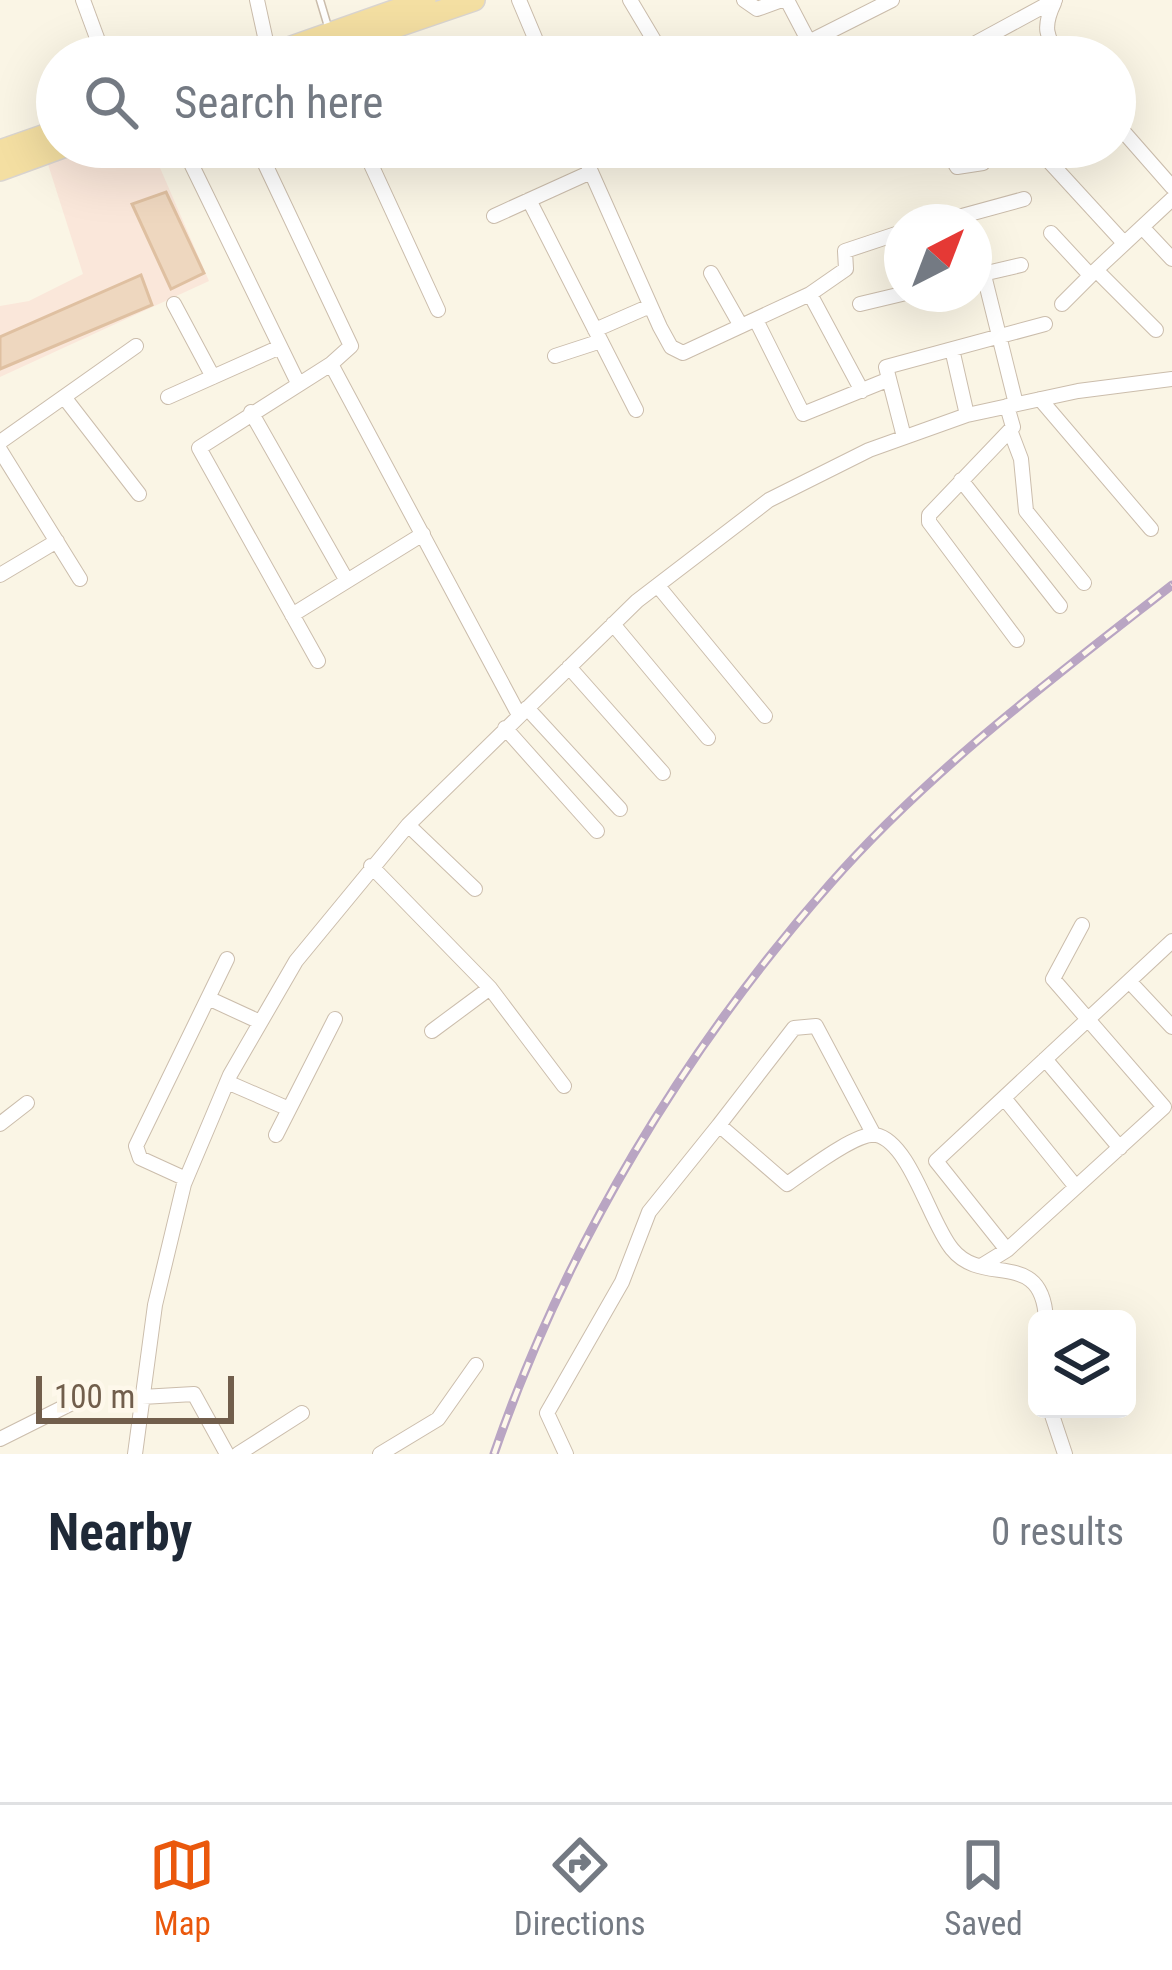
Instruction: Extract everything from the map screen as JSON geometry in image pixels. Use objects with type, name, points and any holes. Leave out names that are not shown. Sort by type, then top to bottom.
[{"type":"main road","points":[[348,36],[405,7],[475,0]]},
{"type":"main road","points":[[0,152],[36,139]]},
{"type":"main road","points":[[0,170],[36,157]]},
{"type":"street","points":[[83,0],[96,36]]},
{"type":"street","points":[[257,0],[263,36]]},
{"type":"street","points":[[519,0],[534,36]]},
{"type":"street","points":[[630,0],[651,36]]},
{"type":"street","points":[[744,0],[757,9],[784,0],[805,36]]},
{"type":"street","points":[[821,36],[892,0]]},
{"type":"street","points":[[1046,36],[1046,19],[1055,0]]},
{"type":"street","points":[[989,36],[1055,0]]},
{"type":"street","points":[[1136,146],[1172,187]]},
{"type":"street","points":[[193,168],[298,383]]},
{"type":"street","points":[[267,168],[350,350],[199,448],[318,661]]},
{"type":"street","points":[[374,168],[438,310]]},
{"type":"street","points":[[589,168],[650,307],[671,347],[683,353],[810,294],[841,275],[848,260],[845,250],[884,238]]},
{"type":"street","points":[[1055,168],[1124,243]]},
{"type":"street","points":[[494,216],[591,172]]},
{"type":"street","points":[[992,211],[1024,199]]},
{"type":"street","points":[[529,200],[636,410]]},
{"type":"street","points":[[1062,304],[1172,200]]},
{"type":"street","points":[[1142,226],[1172,259]]},
{"type":"street","points":[[1051,232],[1156,330]]},
{"type":"street","points":[[992,272],[1021,265]]},
{"type":"street","points":[[711,273],[740,326]]},
{"type":"street","points":[[810,294],[862,391]]},
{"type":"street","points":[[860,304],[884,298]]},
{"type":"street","points":[[174,304],[213,377]]},
{"type":"street","points":[[555,356],[650,307]]},
{"type":"street","points":[[991,312],[1013,423],[933,509],[929,522],[1017,640]]},
{"type":"street","points":[[756,320],[803,414],[887,380]]},
{"type":"street","points":[[904,437],[885,373],[890,364],[1045,324]]},
{"type":"street","points":[[80,579],[2,457],[64,397],[136,346]]},
{"type":"street","points":[[168,397],[280,347]]},
{"type":"street","points":[[952,349],[967,415]]},
{"type":"street","points":[[331,364],[523,712],[620,809]]},
{"type":"street","points":[[135,1454],[155,1306],[186,1179],[226,1082],[296,961],[408,825],[614,624],[769,500],[869,449],[967,415],[1172,379]]},
{"type":"street","points":[[64,397],[139,494]]},
{"type":"street","points":[[1040,399],[1151,529]]},
{"type":"street","points":[[250,412],[347,580]]},
{"type":"street","points":[[1010,430],[1021,459],[1026,511],[1084,583]]},
{"type":"street","points":[[961,480],[1060,605]]},
{"type":"street","points":[[292,614],[422,534]]},
{"type":"street","points":[[0,575],[57,541]]},
{"type":"street","points":[[658,586],[765,716]]},
{"type":"street","points":[[614,624],[708,738]]},
{"type":"street","points":[[569,667],[663,773]]},
{"type":"street","points":[[506,728],[597,831]]},
{"type":"street","points":[[408,825],[476,889]]},
{"type":"street","points":[[371,866],[490,988],[564,1086]]},
{"type":"street","points":[[981,1266],[1007,1250],[1164,1107],[1053,979],[1082,926]]},
{"type":"street","points":[[1007,1250],[936,1161],[1172,941]]},
{"type":"street","points":[[186,1179],[140,1158],[135,1151],[227,959]]},
{"type":"street","points":[[1129,981],[1172,1027]]},
{"type":"street","points":[[432,1031],[490,988]]},
{"type":"street","points":[[208,998],[260,1022]]},
{"type":"street","points":[[276,1135],[335,1019]]},
{"type":"street","points":[[566,1454],[548,1413],[622,1282],[649,1212],[794,1028],[815,1026],[874,1135],[900,1153],[952,1250],[981,1266],[1016,1272],[1033,1281],[1045,1310]]},
{"type":"street","points":[[1045,1059],[1120,1148]]},
{"type":"street","points":[[226,1082],[289,1109]]},
{"type":"street","points":[[1004,1098],[1076,1187]]},
{"type":"street","points":[[0,1124],[27,1103]]},
{"type":"street","points":[[719,1125],[787,1184],[860,1137],[874,1135]]},
{"type":"street","points":[[380,1454],[438,1419],[476,1365]]},
{"type":"street","points":[[142,1397],[194,1394],[227,1454]]},
{"type":"street","points":[[0,1439],[88,1395]]},
{"type":"street","points":[[238,1454],[302,1414]]},
{"type":"street","points":[[1054,1418],[1065,1454]]},
{"type":"lane","points":[[320,0],[320,36]]},
{"type":"shaded area","points":[[49,168],[160,168],[209,281],[0,377],[0,306],[29,301],[83,274]]},
{"type":"building","points":[[166,192],[204,273],[171,289],[132,204]]},
{"type":"building","points":[[141,275],[152,305],[0,369],[0,337]]},
{"type":"railway","points":[[494,1454],[523,1377],[593,1226],[679,1082],[777,947],[909,802],[1038,690],[1172,585]]}]
